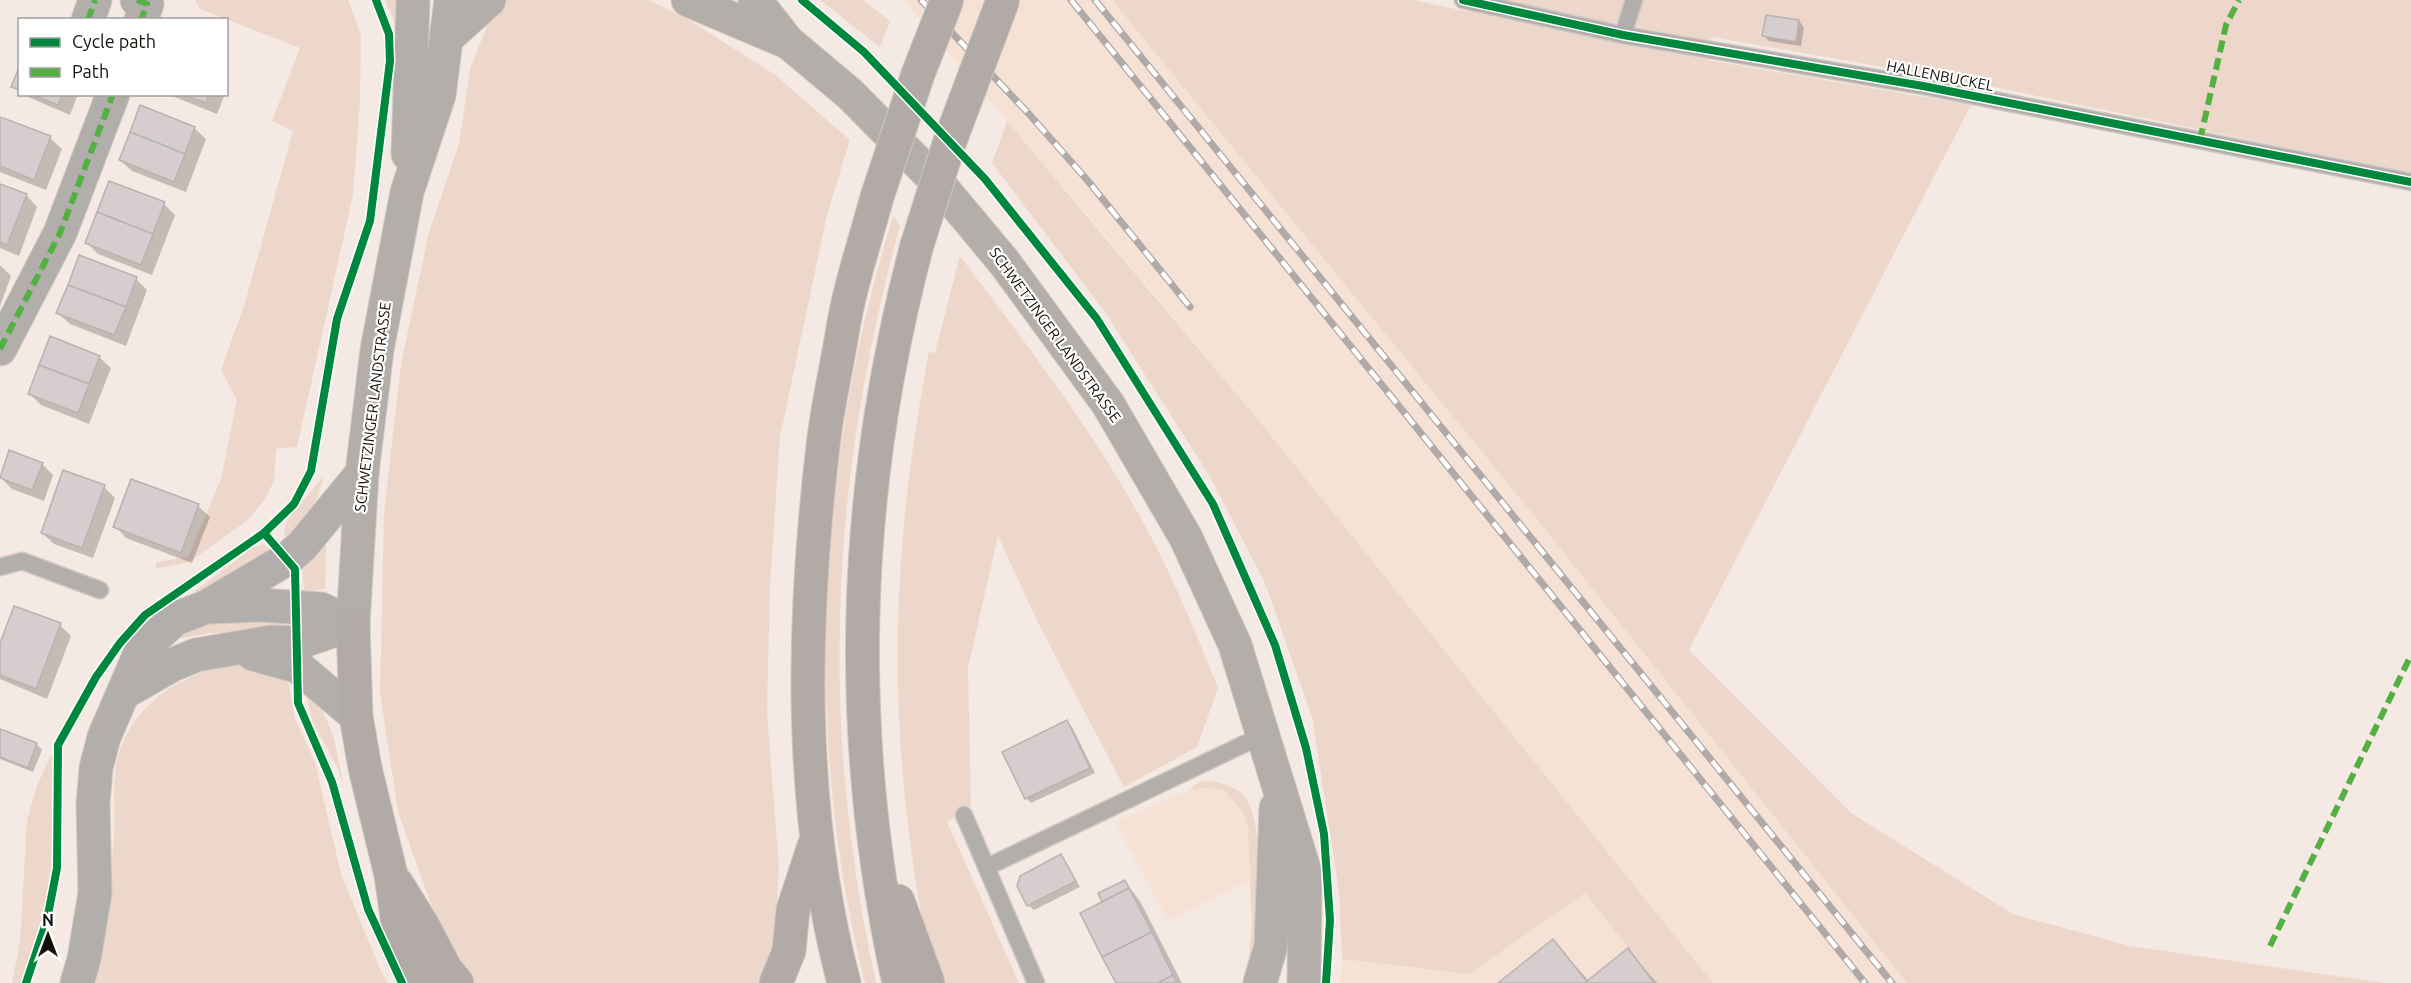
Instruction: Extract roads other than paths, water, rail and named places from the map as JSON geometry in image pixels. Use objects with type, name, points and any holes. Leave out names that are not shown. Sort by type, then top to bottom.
[{"type":"highway","points":[[844,983],[835,950],[817,835],[809,714],[810,573],[823,443],[842,333],[877,197],[918,74],[947,0]]},
{"type":"highway","points":[[899,983],[871,829],[863,740],[861,649],[863,563],[880,406],[897,320],[917,245],[950,141],[1003,0]]},
{"type":"highway","points":[[353,624],[356,716],[377,821],[391,875],[400,938],[423,983]]},
{"type":"highway","points":[[871,829],[928,983]]},
{"type":"highway","points":[[776,983],[789,951],[793,910],[817,835]]},
{"type":"highway","points":[[391,875],[457,983]]},
{"type":"main road","name":"SCHWETZINGER LANDSTRASSE","points":[[353,624],[362,473],[377,350],[406,192],[413,0]]},
{"type":"main road","name":"SCHWETZINGER LANDSTRASSE","points":[[406,192],[439,95],[451,0]]},
{"type":"main road","points":[[448,37],[489,0]]},
{"type":"main road","name":"SCHWETZINGER LANDSTRASSE","points":[[688,0],[788,42]]},
{"type":"main road","name":"SCHWETZINGER LANDSTRASSE","points":[[755,0],[788,42],[850,94],[938,183],[1004,262],[1108,404],[1186,538],[1235,645],[1265,734],[1276,785],[1305,872],[1304,983]]},
{"type":"main road","name":"SCHWETZINGER LANDSTRASSE","points":[[1260,983],[1271,946],[1276,785]]},
{"type":"street","points":[[89,18],[95,0]]},
{"type":"street","points":[[137,0],[147,4],[142,18]]},
{"type":"street","points":[[0,349],[60,233],[111,96]]},
{"type":"street","points":[[77,983],[84,959],[95,893],[93,804],[96,768],[104,737],[142,649],[175,619],[206,607],[287,559],[302,546],[362,473]]},
{"type":"street","points":[[206,607],[259,605],[321,609],[353,624]]},
{"type":"street","points":[[125,692],[172,665],[196,655],[272,642],[297,643],[353,624]]},
{"type":"street","points":[[234,649],[297,666],[356,716]]},
{"type":"lane","name":"HALLENBUCKEL","points":[[1463,0],[1623,35],[1923,86],[2411,182]]},
{"type":"lane","points":[[1623,35],[1634,0]]},
{"type":"lane","points":[[0,567],[22,561],[100,590]]},
{"type":"lane","points":[[987,867],[1265,734]]},
{"type":"lane","points":[[964,815],[1036,983]]},
{"type":"railway","points":[[921,0],[1029,114],[1088,181],[1190,307]]},
{"type":"railway","points":[[1071,0],[1865,983]]},
{"type":"railway","points":[[1095,0],[1892,983]]}]
